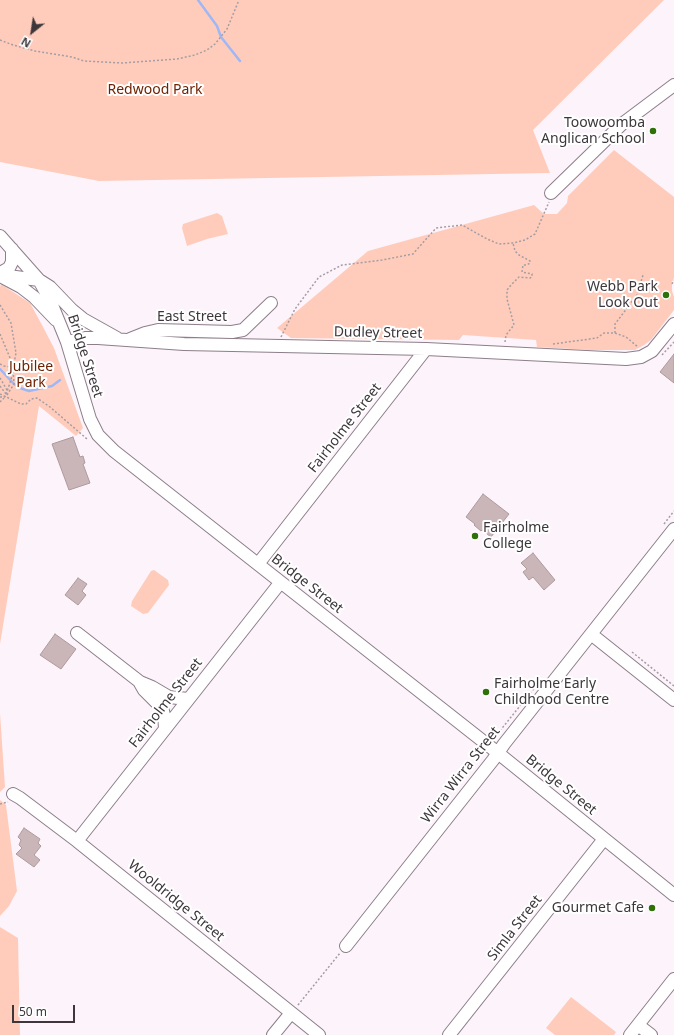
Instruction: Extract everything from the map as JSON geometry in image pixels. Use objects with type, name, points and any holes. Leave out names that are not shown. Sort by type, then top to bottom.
[{"type":"street","points":[[551,192],[622,124],[674,85]]},
{"type":"street","name":"Bridge Street","points":[[0,236],[39,280],[50,300],[61,325],[90,419],[96,431],[114,451],[498,753],[674,895]]},
{"type":"street","points":[[0,275],[9,268],[12,262],[12,249]]},
{"type":"street","points":[[0,275],[39,280],[50,287],[83,319],[125,340]]},
{"type":"street","points":[[0,275],[21,287],[34,297],[61,325]]},
{"type":"street","name":"East Street","points":[[125,340],[158,330],[232,332],[243,330],[271,303]]},
{"type":"street","points":[[647,355],[658,346],[674,324]]},
{"type":"street","name":"Dudley Street","points":[[66,342],[85,338],[184,344],[426,349],[626,359],[647,355]]},
{"type":"street","name":"Fairholme Street","points":[[258,564],[426,349]]},
{"type":"street","name":"Wirra Wirra Street","points":[[346,946],[674,529]]},
{"type":"street","name":"Fairholme Street","points":[[77,842],[280,583]]},
{"type":"street","points":[[77,633],[140,682],[169,696],[188,699]]},
{"type":"street","points":[[591,634],[674,700]]},
{"type":"street","points":[[140,682],[144,690],[162,708],[165,728]]},
{"type":"street","name":"Wooldridge Street","points":[[12,794],[20,798],[77,842],[319,1035]]},
{"type":"street","name":"Simla Street","points":[[449,1035],[604,839]]},
{"type":"street","points":[[630,1035],[674,979]]},
{"type":"street","points":[[273,1035],[291,1013]]},
{"type":"street","points":[[638,1025],[651,1035]]},
{"type":"path","points":[[0,40],[35,51],[84,61],[122,63],[183,58],[207,50],[215,44],[227,29],[239,0]]},
{"type":"path","points":[[278,346],[295,310],[319,278],[342,265],[413,254],[436,228],[462,225],[499,244],[525,240],[535,234],[548,206],[551,192]]},
{"type":"path","points":[[504,342],[506,335],[514,325],[507,299],[507,290],[519,277],[532,277],[530,272],[522,272],[523,265],[530,264],[530,261],[518,256],[513,243]]},
{"type":"path","points":[[615,333],[615,324],[637,295],[643,275]]},
{"type":"path","points":[[672,284],[674,280]]},
{"type":"path","points":[[0,305],[7,315],[13,329],[16,353],[11,380],[5,397]]},
{"type":"path","points":[[553,344],[597,338],[604,332],[615,333],[626,337],[647,355]]},
{"type":"path","points":[[0,334],[14,367],[14,384],[9,393],[0,402]]},
{"type":"path","points":[[0,364],[14,367]]},
{"type":"path","points":[[0,378],[7,390]]},
{"type":"path","points":[[0,386],[6,394]]},
{"type":"path","points":[[0,396],[21,404],[26,404],[31,399],[37,398],[50,407],[87,439]]},
{"type":"path","points":[[630,651],[674,686]]},
{"type":"path","points":[[291,1013],[346,946]]},
{"type":"green space","name":"Redwood Park","points":[[0,0],[664,0],[533,130],[550,173],[99,181],[0,162]]},
{"type":"green space","points":[[614,150],[674,197],[674,278],[672,282],[672,291],[674,297],[674,310],[651,340],[635,350],[589,350],[537,347],[536,340],[463,335],[459,340],[291,338],[277,328],[368,251],[534,205],[544,214],[557,214],[567,203],[568,196]]},
{"type":"green space","points":[[217,213],[222,216],[228,234],[187,246],[182,228],[183,224]]},
{"type":"green space","name":"Jubilee Park","points":[[1,284],[30,303],[54,348],[83,428],[76,436],[39,406],[0,644],[0,287]]},
{"type":"green space","points":[[154,570],[168,580],[169,585],[148,613],[143,614],[131,606],[132,601],[151,571]]},
{"type":"green space","points":[[0,713],[5,787],[0,792]]},
{"type":"green space","points":[[0,800],[6,805],[17,891],[9,906],[0,916]]},
{"type":"green space","points":[[0,927],[18,938],[20,1035],[0,1035]]},
{"type":"green space","points":[[571,997],[616,1032],[614,1035],[555,1035],[546,1028]]},
{"type":"building","points":[[674,354],[674,383],[660,372]]},
{"type":"building","points":[[73,437],[80,457],[83,456],[85,463],[83,464],[90,483],[69,490],[52,444]]},
{"type":"building","points":[[483,494],[509,514],[491,537],[482,530],[481,531],[466,517]]},
{"type":"building","points":[[533,553],[555,580],[544,590],[533,577],[529,580],[523,572],[527,569],[521,563]]},
{"type":"building","points":[[78,578],[87,584],[82,591],[86,595],[78,605],[65,595]]},
{"type":"building","points":[[55,634],[76,649],[61,669],[40,655]]},
{"type":"building","points":[[24,828],[40,839],[38,843],[41,846],[34,855],[40,860],[34,867],[16,854],[22,848],[19,845],[21,840],[18,837]]},
{"type":"waterway","points":[[198,0],[217,26],[221,37],[240,61]]},
{"type":"waterway","points":[[0,369],[14,384],[29,391],[52,386],[60,380]]},
{"type":"place","name":"Toowoomba Anglican School","points":[[653,131]]},
{"type":"place","name":"Webb Park Look Out","points":[[666,295]]},
{"type":"place","name":"Fairholme College","points":[[475,536]]},
{"type":"place","name":"Fairholme Early Childhood Centre","points":[[486,692]]},
{"type":"place","name":"Gourmet Cafe","points":[[652,908]]}]
